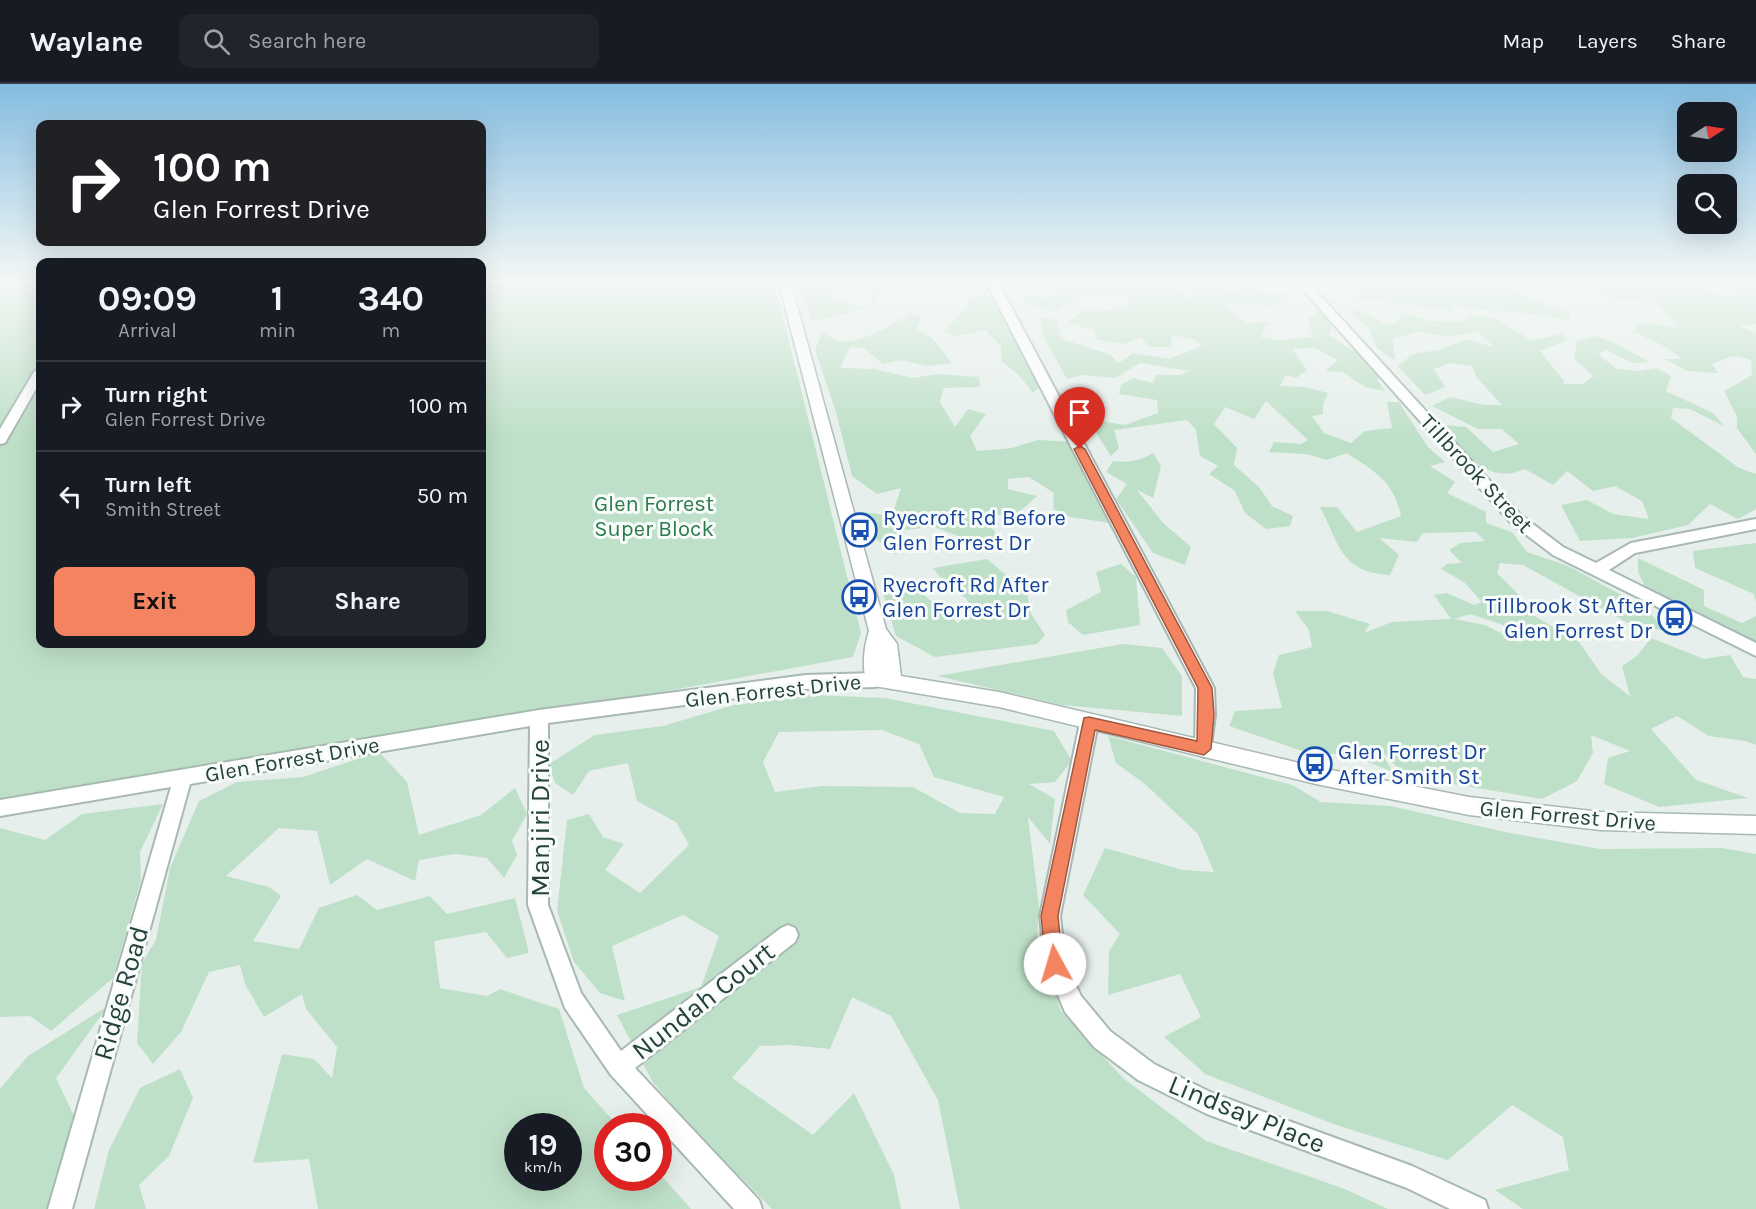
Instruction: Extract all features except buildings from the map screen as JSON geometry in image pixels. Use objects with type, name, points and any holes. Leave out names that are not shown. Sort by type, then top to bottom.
[{"type":"street","points":[[798,332],[878,631],[873,645],[884,681]]},
{"type":"street","points":[[1019,332],[1205,688],[1204,749]]},
{"type":"street","name":"Tillbrook Street","points":[[1347,332],[1516,519],[1558,551],[1756,650]]},
{"type":"street","points":[[0,440],[36,379]]},
{"type":"street","points":[[1597,570],[1631,548],[1756,525]]},
{"type":"street","name":"Glen Forrest Drive","points":[[0,808],[539,717],[806,682],[884,681],[994,698],[1089,723],[1398,793],[1506,812],[1596,822],[1756,825]]},
{"type":"street","name":"Manjiri Drive","points":[[539,717],[538,905],[573,1000],[619,1066],[750,1209]]},
{"type":"street","name":"Lindsay Place","points":[[1089,723],[1050,916],[1055,964],[1073,1004],[1102,1040],[1146,1072],[1207,1103],[1412,1178],[1476,1209]]},
{"type":"street","name":"Ridge Road","points":[[60,1209],[183,777]]},
{"type":"street","name":"Nundah Court","points":[[619,1066],[788,935]]},
{"type":"green space","name":"Glen Forrest Super Block","points":[[0,332],[36,332],[36,648],[486,648],[486,332],[787,332],[861,633],[853,657],[651,694],[581,703],[0,802]]},
{"type":"green space","points":[[876,332],[923,332],[933,339],[952,363],[927,366],[901,360],[883,364],[864,348],[850,347],[840,368],[875,369],[912,378],[939,374],[979,377],[980,387],[944,388],[940,402],[955,427],[968,409],[986,414],[970,436],[977,451],[1012,448],[1038,440],[1072,442],[1110,523],[1070,517],[1053,509],[1054,493],[1029,477],[1008,479],[1008,489],[1037,496],[1016,513],[1005,515],[989,513],[986,520],[1001,540],[979,544],[934,527],[904,530],[896,555],[868,532],[863,512],[892,516],[901,488],[877,494],[852,476],[836,412],[815,350],[822,333],[839,341],[866,337]]},
{"type":"green space","points":[[948,332],[973,332],[956,336]]},
{"type":"green space","points":[[988,332],[1013,332],[1032,346],[1045,381],[1033,393],[1018,374],[1001,361],[1001,346]]},
{"type":"green space","points":[[1043,332],[1060,332],[1061,339],[1109,354],[1119,363],[1133,353],[1169,359],[1202,346],[1193,339],[1171,335],[1172,347],[1149,347],[1141,337],[1124,344],[1097,339],[1095,332],[1263,332],[1260,337],[1280,340],[1313,337],[1312,332],[1330,332],[1329,335],[1377,366],[1378,381],[1385,391],[1365,387],[1343,372],[1325,371],[1338,360],[1315,348],[1292,349],[1307,370],[1296,378],[1286,375],[1280,386],[1305,387],[1328,393],[1323,404],[1323,414],[1312,416],[1324,433],[1351,443],[1365,431],[1392,428],[1387,402],[1399,402],[1427,446],[1445,462],[1430,466],[1455,482],[1447,493],[1486,512],[1486,523],[1512,532],[1527,552],[1568,566],[1629,599],[1610,602],[1649,611],[1664,631],[1628,623],[1523,565],[1500,563],[1497,573],[1519,595],[1519,607],[1579,642],[1602,675],[1630,696],[1622,666],[1637,656],[1651,638],[1704,659],[1730,655],[1743,677],[1756,679],[1756,745],[1745,741],[1709,736],[1677,716],[1651,729],[1696,780],[1748,798],[1659,807],[1604,784],[1608,758],[1630,751],[1591,735],[1593,753],[1577,781],[1542,799],[1405,776],[1378,747],[1393,772],[1351,755],[1305,752],[1229,726],[1235,711],[1282,708],[1273,673],[1279,655],[1312,647],[1309,630],[1295,611],[1327,611],[1370,624],[1364,633],[1392,622],[1451,619],[1434,595],[1447,593],[1474,605],[1482,602],[1464,582],[1441,569],[1447,564],[1462,563],[1449,550],[1460,543],[1485,541],[1476,532],[1423,533],[1417,542],[1379,538],[1399,555],[1390,575],[1373,573],[1351,562],[1338,544],[1320,507],[1337,507],[1357,532],[1401,516],[1393,494],[1382,478],[1347,453],[1327,460],[1306,454],[1269,452],[1274,442],[1301,444],[1308,440],[1266,401],[1254,419],[1225,407],[1214,424],[1237,448],[1234,465],[1259,487],[1272,506],[1293,516],[1290,526],[1266,529],[1245,513],[1235,491],[1209,474],[1218,466],[1200,456],[1196,430],[1187,420],[1114,430],[1119,448],[1111,456],[1087,419],[1125,425],[1158,413],[1157,400],[1119,394],[1121,385],[1134,378],[1153,383],[1156,375],[1180,375],[1189,371],[1140,363],[1115,378],[1083,375],[1067,379]],"holes":[[[1470,614],[1501,624],[1523,644],[1485,625],[1454,619]]]},
{"type":"green space","points":[[1371,332],[1414,332],[1393,339],[1395,360],[1377,348]]},
{"type":"green space","points":[[1426,332],[1470,332],[1447,337]]},
{"type":"green space","points":[[1479,332],[1518,332],[1532,341],[1561,334],[1568,340],[1540,351],[1564,381],[1563,384],[1583,384],[1593,376],[1574,359],[1577,341],[1596,336],[1618,344],[1649,362],[1633,363],[1606,350],[1598,354],[1617,369],[1639,371],[1657,368],[1671,376],[1666,391],[1713,413],[1724,426],[1690,409],[1673,408],[1671,418],[1739,468],[1756,474],[1756,509],[1738,519],[1710,504],[1688,525],[1632,538],[1580,541],[1561,505],[1587,500],[1613,514],[1649,519],[1642,501],[1615,486],[1593,491],[1567,471],[1553,485],[1525,469],[1511,473],[1488,470],[1469,456],[1444,425],[1466,427],[1493,452],[1519,444],[1502,429],[1478,429],[1432,406],[1450,397],[1484,405],[1502,405],[1477,378],[1472,366],[1450,363],[1434,369],[1445,387],[1425,395],[1398,366],[1413,354],[1437,350],[1467,339],[1494,347]]},
{"type":"green space","points":[[1636,332],[1756,333],[1756,454],[1737,428],[1737,417],[1724,391],[1752,375],[1751,360],[1733,356],[1712,364],[1718,373],[1687,371],[1665,359],[1683,359],[1662,345]]},
{"type":"green space","points":[[1153,453],[1161,466],[1153,498],[1137,490],[1163,523],[1191,547],[1185,565],[1153,553],[1116,499],[1127,484],[1106,472],[1113,461],[1134,461]]},
{"type":"green space","points":[[1756,543],[1756,602],[1754,594],[1695,568],[1693,551]]},
{"type":"green space","points":[[1638,558],[1704,590],[1704,606],[1742,623],[1756,616],[1756,643],[1645,586],[1638,572]]},
{"type":"green space","points":[[987,559],[1006,575],[1026,583],[1030,612],[1045,635],[1037,644],[935,657],[896,636],[883,593],[887,575],[908,582],[958,623],[972,609],[966,598],[949,588],[933,568]]},
{"type":"green space","points":[[1121,564],[1136,577],[1140,625],[1083,635],[1068,622],[1066,610],[1101,592],[1096,572]]},
{"type":"green space","points":[[1123,644],[1162,648],[1182,676],[1182,716],[1062,705],[937,676]]},
{"type":"green space","points":[[813,695],[885,698],[1054,731],[1072,761],[1055,782],[1029,784],[1055,799],[1050,844],[1028,817],[1039,907],[1037,938],[1061,1011],[1123,1078],[1206,1141],[1345,1189],[1388,1209],[960,1209],[938,1100],[891,1016],[852,997],[830,1049],[790,1045],[760,1046],[732,1078],[813,1135],[854,1093],[894,1175],[901,1209],[772,1209],[689,1125],[652,1081],[617,1015],[701,987],[719,936],[683,915],[612,946],[625,1001],[600,993],[574,962],[557,911],[567,820],[589,814],[603,837],[624,844],[605,870],[640,893],[689,845],[676,822],[637,801],[628,763],[589,771],[573,795],[555,783],[549,764],[595,735],[663,726],[734,705]],"holes":[[[882,730],[919,744],[934,777],[1004,797],[995,814],[960,813],[913,787],[822,786],[775,792],[763,762],[779,732]]]},
{"type":"green space","points":[[1108,736],[1292,785],[1321,802],[1391,806],[1505,832],[1600,849],[1722,848],[1756,854],[1756,1209],[1523,1209],[1495,1190],[1569,1170],[1563,1137],[1512,1105],[1448,1160],[1336,1125],[1205,1074],[1164,1037],[1201,1017],[1180,974],[1108,995],[1109,951],[1120,934],[1083,895],[1105,848],[1183,870],[1214,872],[1198,834],[1145,784],[1116,763]]},
{"type":"green space","points":[[379,752],[407,782],[419,835],[481,815],[515,788],[527,814],[512,841],[517,855],[504,878],[487,858],[455,854],[419,860],[415,881],[367,859],[330,885],[317,831],[279,828],[226,876],[269,887],[281,896],[253,941],[299,949],[319,908],[357,895],[377,910],[430,896],[447,914],[515,898],[529,953],[507,958],[486,932],[434,941],[440,988],[487,996],[500,989],[559,1009],[584,1088],[606,1113],[594,1113],[594,1191],[672,1191],[672,1188],[691,1209],[318,1209],[309,1159],[253,1163],[282,1054],[314,1059],[332,1078],[337,1047],[306,1009],[302,994],[264,1017],[245,984],[240,965],[209,972],[181,1032],[153,1064],[137,1043],[142,963],[156,940],[170,868],[199,801],[237,782],[303,777]]},
{"type":"green space","points":[[163,804],[140,852],[141,880],[113,978],[51,1031],[30,1016],[0,1017],[0,828],[45,840],[82,814]]},
{"type":"green space","points":[[108,1006],[56,1078],[74,1116],[50,1209],[0,1209],[0,1089],[28,1056]]},
{"type":"green space","points":[[180,1069],[193,1098],[169,1156],[139,1185],[146,1209],[94,1209],[109,1150],[140,1088]]},
{"type":"place","name":"Ryecroft Rd Before Glen Forrest Dr","points":[[860,530]]},
{"type":"place","name":"Ryecroft Rd After Glen Forrest Dr","points":[[859,597]]},
{"type":"place","name":"Tillbrook St After Glen Forrest Dr","points":[[1675,618]]},
{"type":"place","name":"Glen Forrest Dr After Smith St","points":[[1315,764]]},
{"type":"route","points":[[1055,964],[1050,916],[1089,723],[1204,749],[1206,715],[1205,688],[1080,449]]}]
